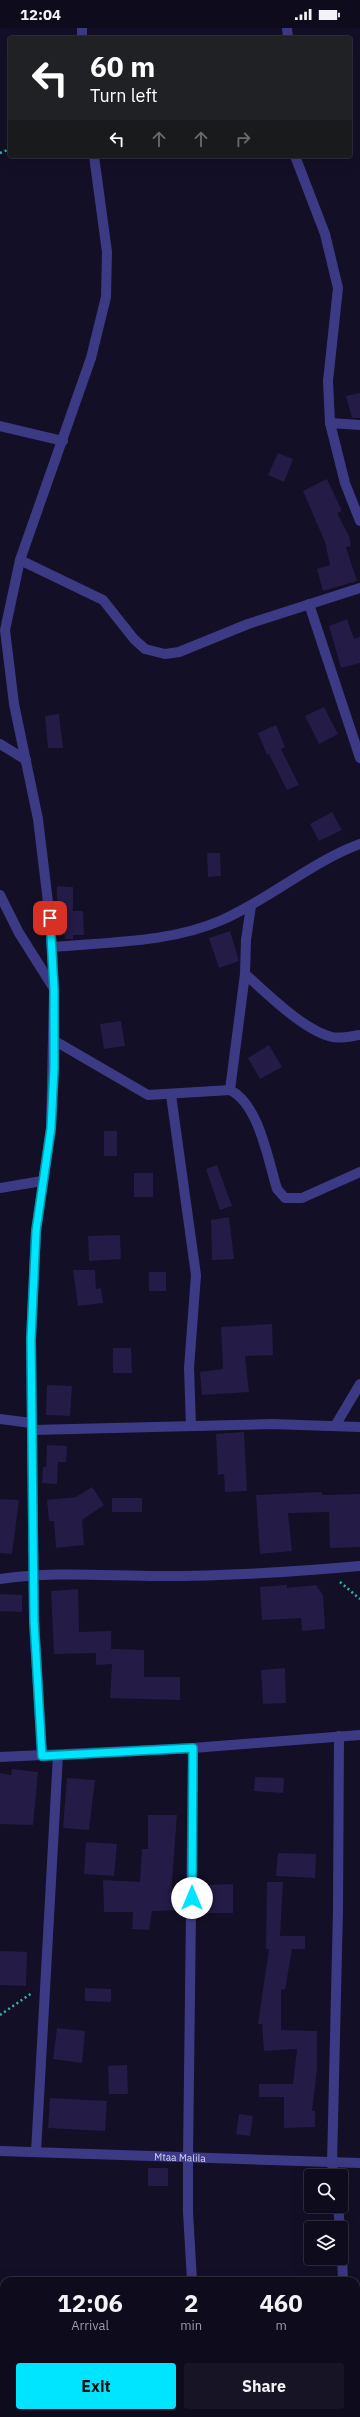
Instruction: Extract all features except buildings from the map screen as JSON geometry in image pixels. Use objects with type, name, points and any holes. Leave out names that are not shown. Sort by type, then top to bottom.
[{"type":"street","points":[[42,1756],[36,1686],[32,1427],[32,1292],[42,1181],[51,1128],[55,1041],[54,989],[52,947],[38,819],[14,704],[5,630],[20,560],[64,440],[91,358],[106,297],[107,252],[94,158]]},
{"type":"street","points":[[296,158],[325,234],[338,288],[328,381],[330,423],[345,483],[360,521]]},
{"type":"street","points":[[330,423],[360,425]]},
{"type":"street","points":[[0,426],[64,440]]},
{"type":"street","points":[[20,560],[103,600],[134,639],[145,649],[165,654],[179,652],[248,624],[360,588]]},
{"type":"street","points":[[309,604],[360,758]]},
{"type":"street","points":[[0,744],[26,760]]},
{"type":"street","points":[[52,947],[174,935],[221,921],[252,906],[341,851],[360,844]]},
{"type":"street","points":[[0,895],[19,933],[54,989]]},
{"type":"street","points":[[230,1090],[246,974],[246,940],[252,906]]},
{"type":"street","points":[[246,974],[288,1012],[323,1034],[334,1038],[360,1035]]},
{"type":"street","points":[[55,1041],[148,1095],[171,1095],[230,1090],[240,1095],[254,1115],[277,1189],[285,1198],[302,1198],[360,1172]]},
{"type":"street","points":[[171,1095],[196,1275],[189,1368],[191,1426]]},
{"type":"street","points":[[0,1188],[42,1181]]},
{"type":"street","points":[[335,1426],[360,1384]]},
{"type":"street","points":[[0,1420],[32,1427],[271,1424],[360,1427]]},
{"type":"street","points":[[0,1579],[34,1574],[161,1576],[307,1571],[360,1566]]},
{"type":"street","points":[[0,1757],[193,1748],[360,1735]]},
{"type":"street","points":[[333,2169],[338,1909],[339,1736]]},
{"type":"street","points":[[192,2277],[188,2157],[193,1748]]},
{"type":"street","points":[[36,2152],[58,1755]]},
{"type":"street","name":"Mtaa Malila","points":[[0,2151],[188,2157],[332,2164],[360,2163]]},
{"type":"street","points":[[342,2265],[343,2277]]},
{"type":"path","points":[[0,2015],[31,1994],[45,1980]]},
{"type":"route","points":[[50,918],[54,989],[54,1069],[51,1128],[42,1181],[36,1231],[31,1339],[34,1621],[36,1686],[42,1756],[193,1748],[192,1898]]}]
